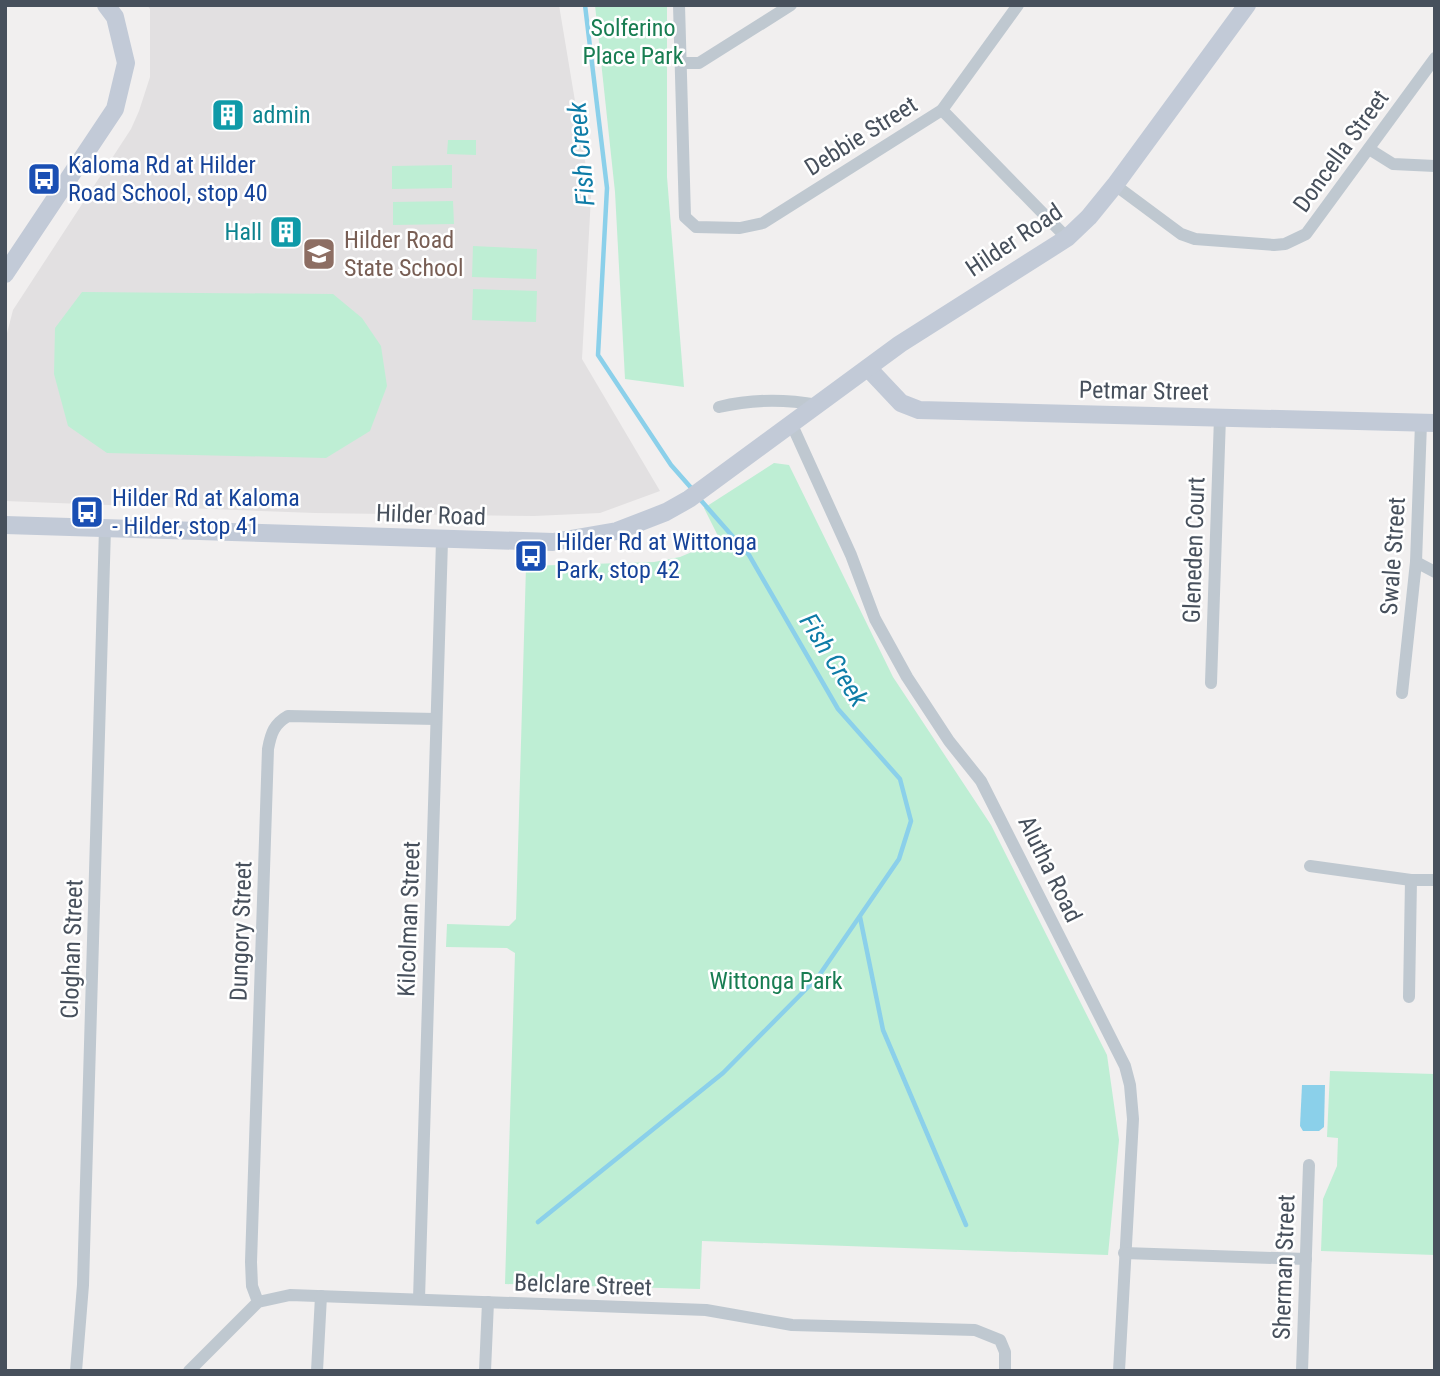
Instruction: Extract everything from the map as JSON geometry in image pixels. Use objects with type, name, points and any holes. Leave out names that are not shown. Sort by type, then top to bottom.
[{"type":"street","points":[[5,274],[115,109],[125,63],[115,17],[106,5]]},
{"type":"street","points":[[679,5],[680,63],[699,63],[791,5]]},
{"type":"street","name":"Debbie Street","points":[[680,63],[685,217],[695,227],[740,228],[763,223],[942,110],[1018,5]]},
{"type":"street","name":"Hilder Road","points":[[5,525],[442,541],[553,542],[597,537],[658,515],[689,499],[715,481],[900,344],[1067,238],[1115,185],[1247,5]]},
{"type":"street","name":"Doncella Street","points":[[1115,185],[1181,234],[1195,239],[1285,244],[1306,234],[1435,58]]},
{"type":"street","points":[[942,110],[1067,238]]},
{"type":"street","points":[[1369,149],[1393,164],[1435,166]]},
{"type":"street","name":"Petmar Street","points":[[868,368],[901,403],[919,410],[1428,423]]},
{"type":"street","points":[[719,407],[738,402],[789,400],[818,405]]},
{"type":"street","name":"Gleneden Court","points":[[1212,683],[1220,418]]},
{"type":"street","name":"Swale Street","points":[[1402,693],[1428,423]]},
{"type":"street","name":"Alutha Road","points":[[792,425],[851,555],[875,619],[906,677],[949,741],[981,781],[1125,1066],[1130,1085],[1133,1119],[1119,1371]]},
{"type":"street","name":"Cloghan Street","points":[[75,1371],[83,1285],[105,528]]},
{"type":"street","name":"Kilcolman Street","points":[[419,1299],[442,541]]},
{"type":"street","points":[[1416,562],[1435,572]]},
{"type":"street","name":"Dungory Street","points":[[258,1303],[252,1286],[251,1262],[268,748],[271,733],[278,722],[288,716],[436,719]]},
{"type":"street","points":[[1310,866],[1411,880],[1435,880]]},
{"type":"street","points":[[1409,997],[1411,880]]},
{"type":"street","name":"Sherman Street","points":[[1302,1371],[1309,1166]]},
{"type":"street","points":[[1124,1254],[1306,1259]]},
{"type":"street","name":"Belclare Street","points":[[258,1303],[290,1295],[419,1299],[706,1310],[792,1325],[975,1330],[1000,1340],[1005,1352],[1005,1371]]},
{"type":"street","points":[[317,1371],[321,1296]]},
{"type":"street","points":[[485,1371],[488,1302]]},
{"type":"street","points":[[189,1371],[258,1303]]},
{"type":"shaded area","name":"Hilder Road State School","points":[[147,5],[559,5],[591,197],[582,359],[660,491],[600,513],[534,516],[315,513],[5,501],[6,337],[13,310],[131,129],[139,111],[150,77],[150,9]]},
{"type":"green space","name":"Solferino Place Park","points":[[595,5],[667,5],[667,177],[684,387],[625,379],[615,192]]},
{"type":"green space","points":[[448,140],[476,140],[476,155],[447,154]]},
{"type":"green space","points":[[452,165],[452,188],[392,189],[392,166]]},
{"type":"green space","points":[[453,201],[454,224],[393,225],[393,202]]},
{"type":"green space","points":[[473,246],[537,249],[536,279],[472,277]]},
{"type":"green space","points":[[473,289],[537,291],[536,322],[472,320]]},
{"type":"green space","points":[[82,292],[333,294],[362,318],[381,346],[387,386],[370,431],[326,458],[107,453],[68,426],[54,374],[55,328]]},
{"type":"green space","name":"Wittonga Park","points":[[774,463],[789,465],[893,677],[991,825],[1107,1055],[1119,1140],[1108,1255],[702,1241],[700,1289],[505,1284],[515,953],[507,948],[446,947],[447,924],[509,926],[516,919],[526,566],[654,562],[680,557],[720,540],[704,508]]},
{"type":"green space","points":[[1330,1071],[1435,1074],[1435,1255],[1321,1251],[1323,1199],[1337,1166],[1338,1138],[1327,1137]]},
{"type":"water","points":[[1302,1085],[1325,1085],[1324,1127],[1319,1131],[1303,1131],[1300,1126]]},
{"type":"waterway","name":"Fish Creek","points":[[585,5],[607,188],[598,355],[671,465],[693,490]]},
{"type":"waterway","name":"Fish Creek","points":[[538,1222],[723,1073],[818,977],[899,859],[911,821],[900,779],[838,709],[749,555],[698,497]]},
{"type":"waterway","points":[[860,917],[883,1030],[966,1225]]},
{"type":"place","name":"admin","points":[[228,115]]},
{"type":"place","name":"Kaloma Rd at Hilder Road School, stop 40","points":[[44,179]]},
{"type":"place","name":"Hall","points":[[286,232]]},
{"type":"place","name":"Hilder Road State School","points":[[319,254]]},
{"type":"place","name":"Hilder Rd at Kaloma - Hilder, stop 41","points":[[87,512]]},
{"type":"place","name":"Hilder Rd at Wittonga Park, stop 42","points":[[531,556]]}]
